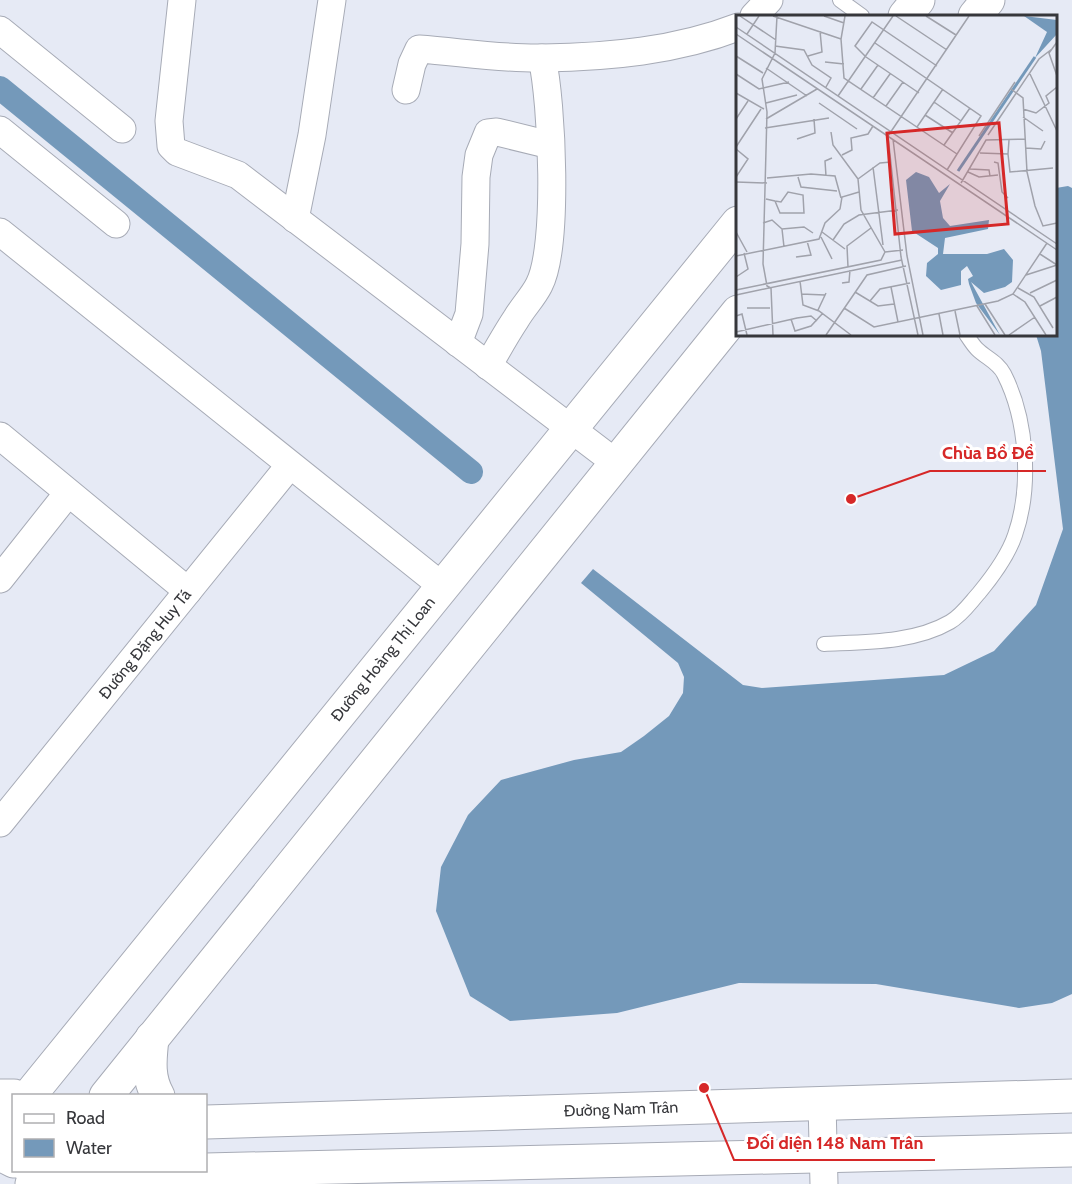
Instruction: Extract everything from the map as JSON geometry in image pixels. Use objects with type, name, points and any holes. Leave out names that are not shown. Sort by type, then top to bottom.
[{"type":"main road","points":[[906,15],[918,0]]},
{"type":"main road","points":[[976,15],[988,0]]},
{"type":"main road","name":"Đường Hoàng Thị Loan","points":[[30,1094],[736,225]]},
{"type":"main road","points":[[107,1094],[736,314]]},
{"type":"main road","points":[[152,1038],[150,1070],[152,1086],[157,1094]]},
{"type":"main road","name":"Đường Nam Trân","points":[[207,1122],[1072,1096]]},
{"type":"main road","points":[[0,1131],[12,1116]]},
{"type":"main road","points":[[207,1170],[312,1175],[824,1170],[1072,1150]]},
{"type":"street","points":[[182,0],[169,121],[171,146],[177,152],[238,175],[616,463]]},
{"type":"street","points":[[295,219],[312,135],[332,0]]},
{"type":"street","points":[[755,15],[769,0]]},
{"type":"street","points":[[405,90],[419,49],[542,58],[665,49],[736,28]]},
{"type":"street","points":[[0,30],[122,129]]},
{"type":"street","points":[[488,366],[516,318],[540,284],[545,269],[550,224],[550,145],[542,58]]},
{"type":"street","points":[[0,130],[116,224]]},
{"type":"street","points":[[458,343],[469,314],[475,244],[476,177],[483,142],[488,133],[497,132],[550,145]]},
{"type":"street","points":[[0,232],[442,586]]},
{"type":"street","points":[[0,436],[188,591]]},
{"type":"street","name":"Đường Đặng Huy Tá","points":[[0,823],[290,465]]},
{"type":"street","points":[[0,579],[68,493]]},
{"type":"street","points":[[822,1103],[824,1170]]},
{"type":"lane","points":[[840,0],[861,15]]},
{"type":"lane","points":[[824,644],[891,639],[931,630],[949,622],[965,609],[994,574],[1011,545],[1016,534],[1024,483],[1023,439],[1020,422],[1008,384],[998,365],[977,350],[967,336]]},
{"type":"water","points":[[1068,186],[1072,188],[1072,994],[1052,1003],[1019,1008],[876,984],[739,983],[617,1013],[510,1021],[470,996],[436,911],[441,867],[468,815],[501,780],[574,760],[621,752],[669,716],[683,693],[684,677],[678,663],[581,583],[593,569],[743,685],[762,688],[944,675],[994,651],[1036,605],[1063,529],[1041,351],[1036,336],[1057,336],[1057,188]]},
{"type":"waterway","points":[[0,88],[471,472]]},
{"type":"place","name":"Chùa Bồ Đề","points":[[851,499]]},
{"type":"place","name":"Đối diện 148 Nam Trân","points":[[704,1088]]}]
